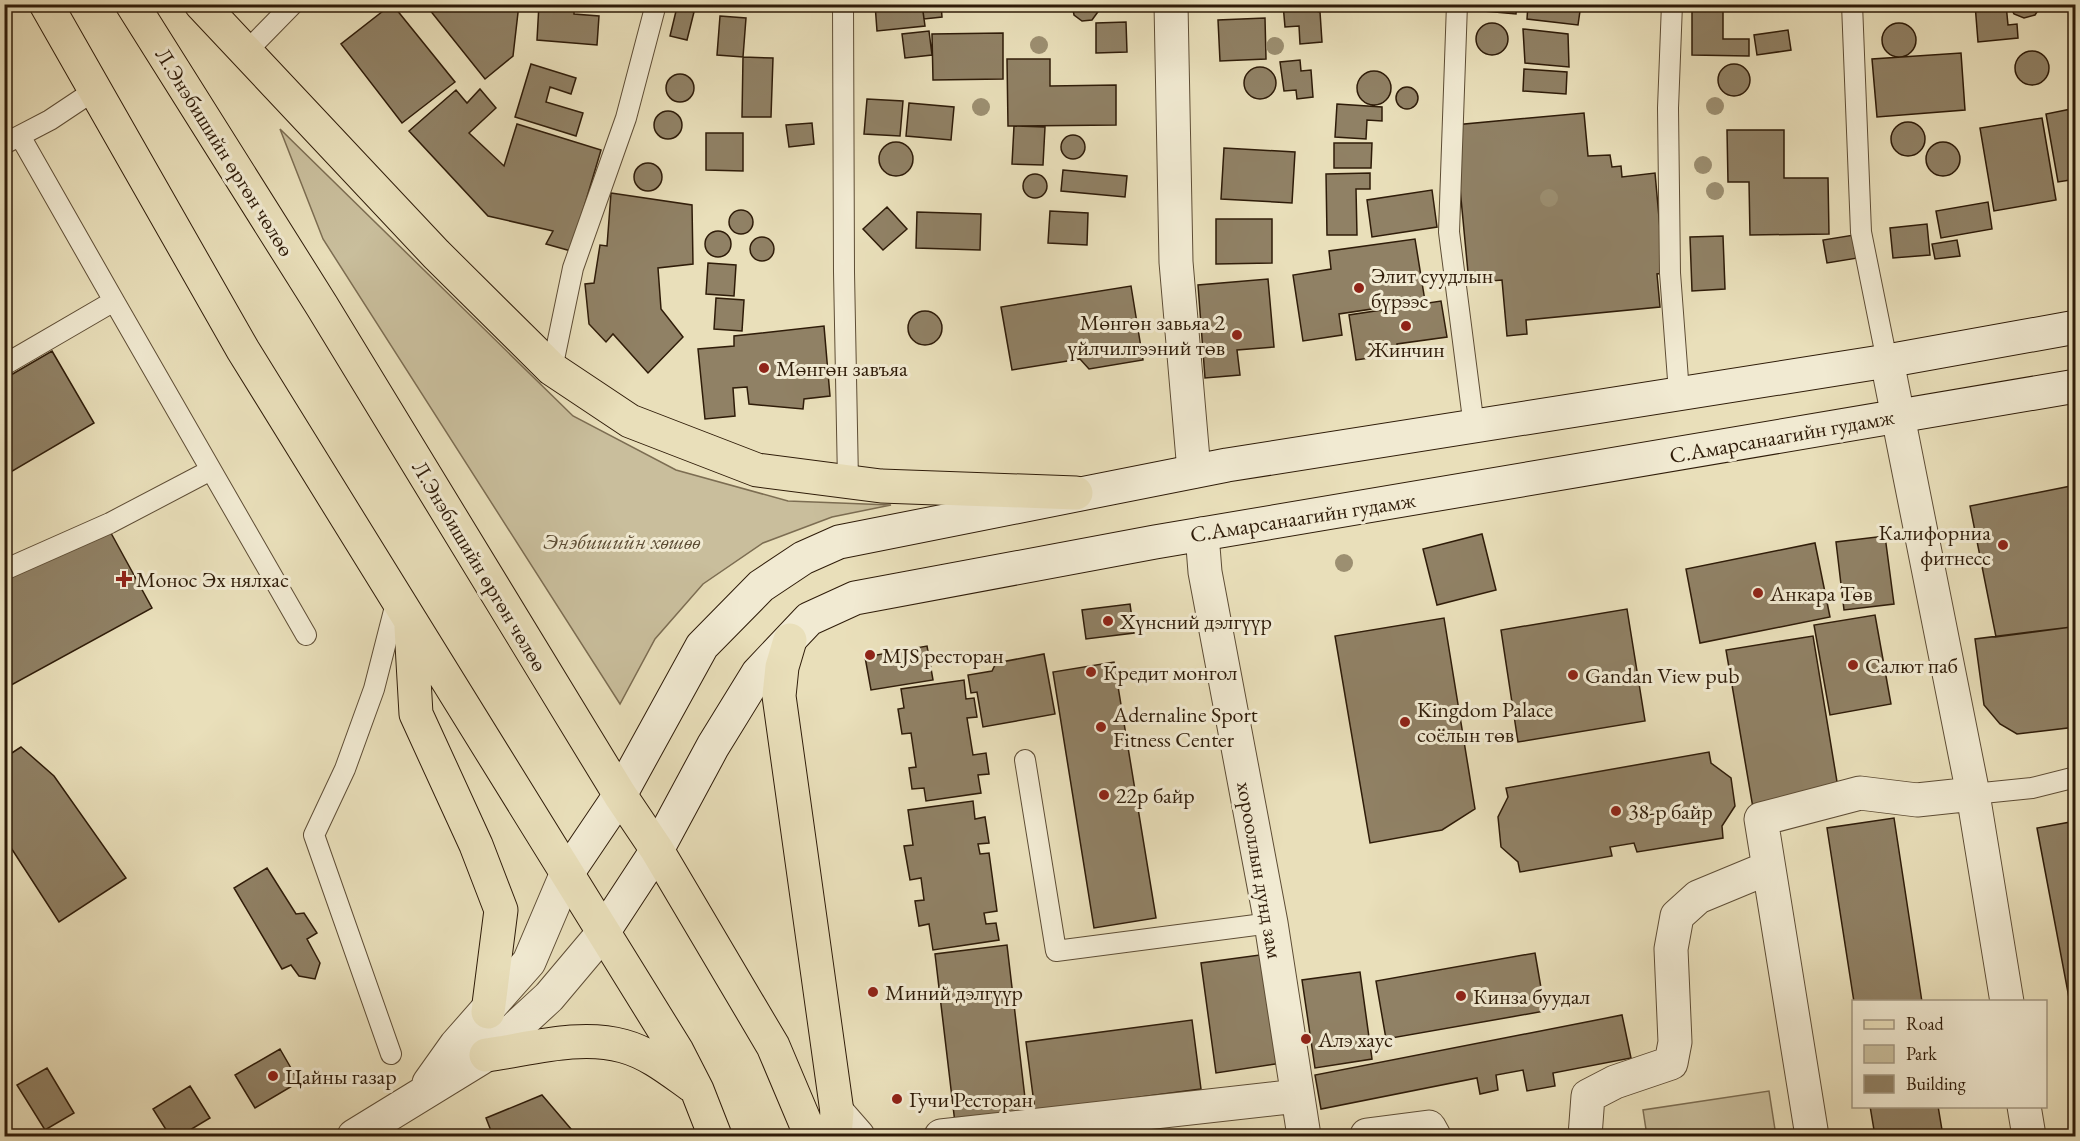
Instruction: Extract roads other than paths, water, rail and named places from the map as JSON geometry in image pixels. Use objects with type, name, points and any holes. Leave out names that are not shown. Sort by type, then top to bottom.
[{"type":"main road","points":[[46,4],[243,350],[676,1051],[697,1090],[715,1137]]},
{"type":"main road","name":"Л.Энэбишийн өргөн чөлөө","points":[[132,4],[322,306],[620,795],[657,850],[773,1046],[811,1137]]},
{"type":"main road","points":[[201,4],[436,254],[552,369],[630,421],[757,470],[881,486],[1076,493]]},
{"type":"main road","points":[[403,611],[416,714],[476,845],[501,910],[488,1012]]},
{"type":"main road","points":[[790,640],[782,667],[779,696],[836,1124]]},
{"type":"main road","points":[[486,1055],[588,1041],[624,1046],[657,1061],[697,1090]]},
{"type":"street","points":[[1171,4],[1176,261],[1194,471]]},
{"type":"street","points":[[418,1099],[456,1045],[488,1012],[529,962],[566,875],[620,795],[702,646],[761,586],[794,563],[839,542],[1194,471],[1887,361],[2076,327]]},
{"type":"street","points":[[1887,361],[1896,417],[1973,794],[2007,1000]]},
{"type":"street","name":"С.Амарсанаагийн гудамж","points":[[354,1137],[486,1055],[549,997],[602,934],[657,850],[713,746],[758,673],[809,620],[855,598],[1202,534],[2076,386]]},
{"type":"street","name":"хорооллын дунд зам","points":[[1202,534],[1205,572],[1271,923],[1304,1137]]},
{"type":"street","points":[[1812,1137],[1761,819],[1860,793],[1917,800],[1973,794]]},
{"type":"street","points":[[1586,1137],[1588,1096],[1614,1082],[1671,1063],[1675,1042],[1671,949],[1677,916],[1698,897],[1768,868]]},
{"type":"street","points":[[941,1137],[1297,1096]]},
{"type":"street","points":[[2024,1108],[2029,1137]]},
{"type":"street","points":[[836,1124],[858,1137]]},
{"type":"street","points":[[1367,1135],[1429,1127],[1434,1137]]},
{"type":"lane","points":[[246,51],[293,4]]},
{"type":"lane","points":[[552,369],[573,268],[626,118],[656,4]]},
{"type":"lane","points":[[843,4],[844,272],[848,481]]},
{"type":"lane","points":[[1457,4],[1449,232],[1474,427]]},
{"type":"lane","points":[[1672,4],[1668,108],[1670,273],[1680,393]]},
{"type":"lane","points":[[1851,4],[1861,232],[1887,361]]},
{"type":"lane","points":[[95,90],[50,120],[12,140],[114,301],[306,635]]},
{"type":"lane","points":[[4,365],[114,301]]},
{"type":"lane","points":[[4,570],[110,523],[211,470]]},
{"type":"lane","points":[[391,1054],[314,835],[345,769],[403,611]]},
{"type":"lane","points":[[1025,760],[1056,951],[1271,923]]},
{"type":"lane","points":[[1973,794],[2032,788],[2076,777]]},
{"type":"place","name":"Элит суудлын бүрээс","points":[[1359,288]]},
{"type":"place","name":"Жинчин","points":[[1406,326]]},
{"type":"place","name":"Мөнгөн завьяа 2 үйлчилгээний төв","points":[[1237,335]]},
{"type":"place","name":"Мөнгөн завъяа","points":[[764,368]]},
{"type":"place","name":"Калифорниа фитнесс","points":[[2003,545]]},
{"type":"place","name":"Монос Эх нялхас","points":[[124,579]]},
{"type":"place","name":"Анкара Төв","points":[[1758,593]]},
{"type":"place","name":"Хүнсний дэлгүүр","points":[[1108,621]]},
{"type":"place","name":"MJS ресторан","points":[[870,655]]},
{"type":"place","name":"Салют паб","points":[[1853,665]]},
{"type":"place","name":"Кредит монгол","points":[[1091,672]]},
{"type":"place","name":"Gandan View pub","points":[[1573,675]]},
{"type":"place","name":"Kingdom Palace соёлын төв","points":[[1405,722]]},
{"type":"place","name":"Adernaline Sport Fitness Center","points":[[1101,727]]},
{"type":"place","name":"22р байр","points":[[1104,795]]},
{"type":"place","name":"38-р байр","points":[[1616,811]]},
{"type":"place","name":"Миний дэлгүүр","points":[[873,992]]},
{"type":"place","name":"Кинза буудал","points":[[1461,996]]},
{"type":"place","name":"Алэ хаус","points":[[1306,1039]]},
{"type":"place","name":"Цайны газар","points":[[273,1076]]},
{"type":"place","name":"Гучи Ресторан","points":[[897,1099]]},
{"type":"park label","name":"Энэбишийн хөшөө","points":[[622,541]]}]
